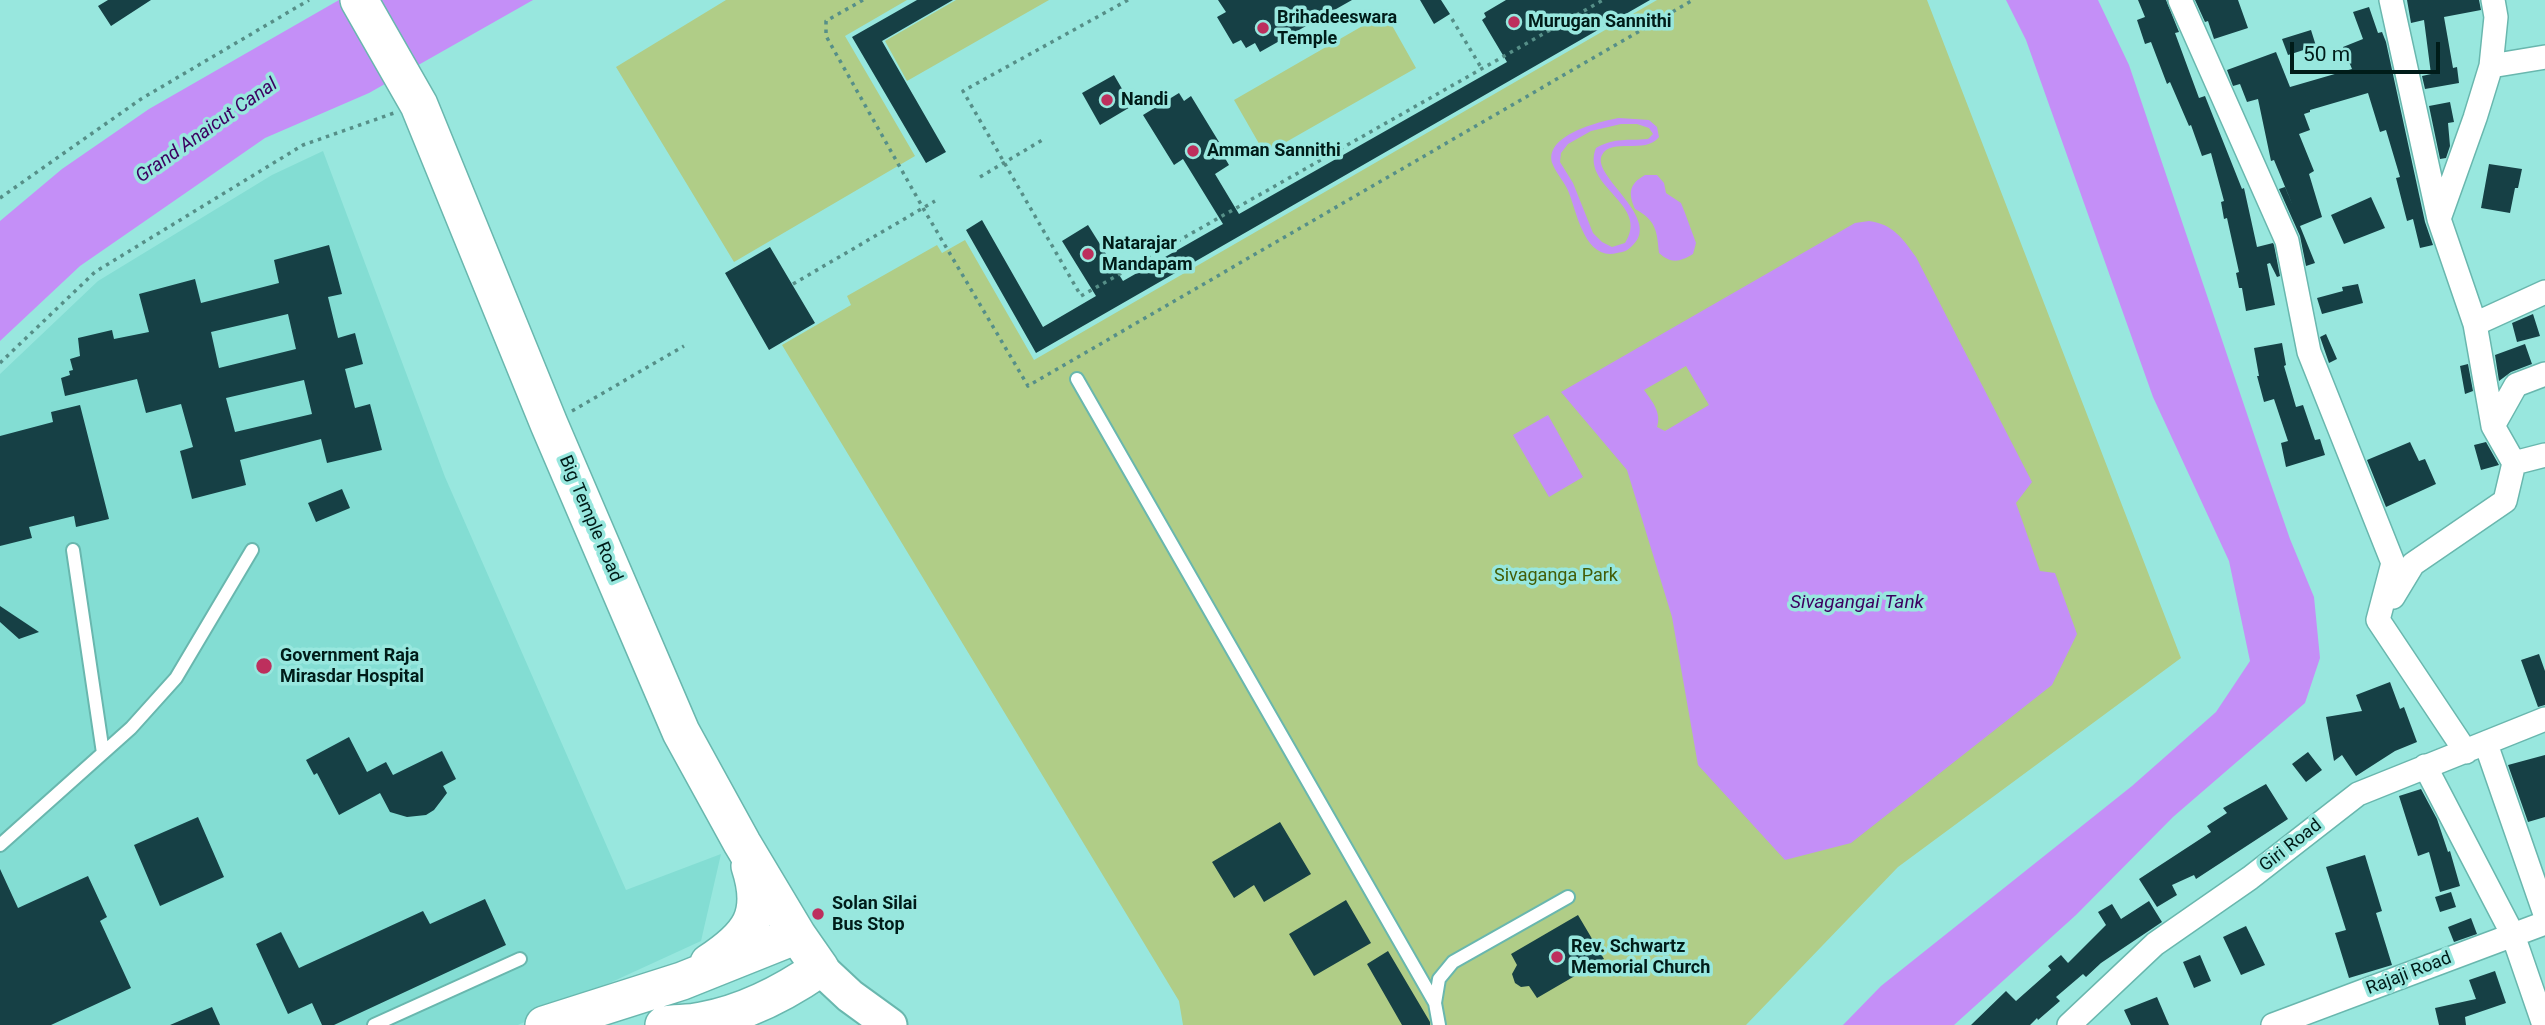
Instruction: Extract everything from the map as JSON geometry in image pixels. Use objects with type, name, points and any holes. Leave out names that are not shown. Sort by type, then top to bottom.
[{"type":"main road","name":"Big Temple Road","points":[[359,0],[415,97],[549,424],[681,732],[742,843],[820,968]]},
{"type":"main road","points":[[682,981],[731,948],[747,929],[756,911],[757,891],[742,843]]},
{"type":"main road","points":[[544,1025],[682,981],[797,935]]},
{"type":"main road","points":[[664,1025],[702,1021],[759,1005],[786,992],[820,968],[850,996],[890,1025]]},
{"type":"main road","points":[[702,1021],[758,1025]]},
{"type":"street","points":[[2180,0],[2287,241],[2309,352],[2393,563],[2378,620]]},
{"type":"street","points":[[2378,620],[2413,564],[2505,501],[2514,463],[2493,426],[2475,324],[2439,219],[2391,0]]},
{"type":"street","points":[[2439,219],[2491,66],[2498,6]]},
{"type":"street","points":[[2491,66],[2545,57]]},
{"type":"street","points":[[2475,324],[2545,292]]},
{"type":"street","points":[[2493,426],[2516,385],[2545,374]]},
{"type":"street","points":[[2514,463],[2545,455]]},
{"type":"street","points":[[2378,620],[2476,748],[2545,914]]},
{"type":"street","name":"Giri Road","points":[[2069,1025],[2155,944],[2250,878],[2358,793],[2545,719]]},
{"type":"street","points":[[2425,766],[2513,935],[2544,1025]]},
{"type":"street","name":"Rajaji Road","points":[[2273,1025],[2545,923]]},
{"type":"lane","points":[[1077,379],[1435,1003],[1439,1025]]},
{"type":"lane","points":[[0,845],[131,729],[176,678],[252,550]]},
{"type":"lane","points":[[73,551],[103,753]]},
{"type":"lane","points":[[1435,1003],[1439,979],[1453,962],[1568,897]]},
{"type":"lane","points":[[374,1025],[520,958]]},
{"type":"path","points":[[0,198],[141,99],[309,0]]},
{"type":"path","points":[[863,0],[826,21],[826,36],[1028,386],[1693,0]]},
{"type":"path","points":[[1128,0],[963,91],[1082,296],[1604,0]]},
{"type":"path","points":[[1452,19],[1482,69]]},
{"type":"path","points":[[0,363],[95,272],[303,145],[415,97]]},
{"type":"path","points":[[980,177],[1044,139]]},
{"type":"path","points":[[793,284],[935,201]]},
{"type":"path","points":[[549,424],[684,346]]},
{"type":"shaded area","name":"Government Raja Mirasdar Hospital","points":[[323,151],[445,477],[626,890],[721,854],[701,941],[518,1025],[0,1025],[0,374],[98,281],[272,175]]},
{"type":"green space","points":[[726,0],[907,0],[845,36],[915,156],[734,262],[616,67]]},
{"type":"green space","points":[[956,0],[1049,0],[907,81],[885,41]]},
{"type":"green space","name":"Sivaganga Park","points":[[1657,0],[1927,0],[2181,658],[1898,867],[1746,1025],[1183,1025],[1179,1001],[782,345],[851,305],[847,296],[937,245],[942,253],[965,240],[1034,360]]},
{"type":"green space","points":[[1385,13],[1416,68],[1265,154],[1234,100]]},
{"type":"water","name":"Grand Anaicut Canal","points":[[339,0],[533,0],[369,93],[265,138],[80,266],[0,341],[0,221],[62,169],[149,109]]},
{"type":"water","points":[[2006,0],[2098,0],[2129,65],[2290,539],[2314,597],[2320,658],[2305,703],[2173,817],[2076,915],[1954,1025],[1843,1025],[1881,986],[2132,786],[2216,712],[2250,661],[2229,561],[2153,397],[2026,40]]},
{"type":"water","points":[[1610,120],[1649,120],[1657,127],[1659,137],[1645,145],[1613,147],[1602,155],[1601,164],[1606,174],[1634,211],[1639,224],[1639,236],[1629,248],[1606,254],[1597,250],[1584,233],[1567,189],[1553,165],[1552,155],[1564,138]],"holes":[[[1621,124],[1637,124],[1649,128],[1653,134],[1648,139],[1616,141],[1596,148],[1594,162],[1597,174],[1623,206],[1631,229],[1625,243],[1612,247],[1593,233],[1573,183],[1560,162],[1561,153],[1568,144],[1591,131]]]},
{"type":"water","points":[[1645,175],[1657,175],[1664,183],[1666,193],[1681,203],[1696,243],[1693,254],[1688,257],[1672,260],[1663,257],[1659,253],[1654,227],[1647,217],[1635,209],[1631,189]]},
{"type":"water","name":"Sivagangai Tank","points":[[1869,221],[1885,225],[1902,238],[1916,257],[2032,482],[2016,503],[2040,571],[2055,573],[2077,634],[2052,685],[1851,843],[1785,860],[1698,765],[1672,617],[1627,470],[1561,392],[1855,223]],"holes":[[[1686,366],[1709,405],[1665,431],[1657,427],[1657,412],[1644,390]]]},
{"type":"water","points":[[1548,415],[1583,477],[1549,497],[1513,435]]},
{"type":"building","points":[[108,0],[151,0],[111,26],[98,6]]},
{"type":"building","points":[[917,0],[953,0],[882,41],[946,152],[926,163],[852,37]]},
{"type":"building","name":"Brihadeeswara Temple","points":[[1218,0],[1352,0],[1260,52],[1255,43],[1246,48],[1241,40],[1233,44],[1217,17],[1226,12]]},
{"type":"building","points":[[1420,0],[1441,0],[1450,14],[1434,24]]},
{"type":"building","points":[[1506,0],[1650,0],[1036,353],[966,230],[982,220],[1043,327],[1096,296],[1062,241],[1088,225],[1123,281],[1223,224],[1183,159],[1174,165],[1143,115],[1179,93],[1184,101],[1191,96],[1219,142],[1216,143],[1229,165],[1215,174],[1239,214],[1507,62],[1482,20],[1486,17],[1484,13]]},
{"type":"building","points":[[2138,0],[2166,0],[2179,32],[2175,33],[2199,98],[2205,96],[2242,189],[2244,188],[2257,247],[2273,243],[2274,245],[2280,276],[2277,277],[2270,263],[2267,264],[2275,305],[2246,311],[2242,288],[2239,288],[2236,273],[2239,272],[2227,218],[2224,219],[2221,202],[2224,201],[2211,153],[2202,156],[2191,125],[2189,126],[2170,82],[2167,84],[2151,42],[2145,44],[2137,20],[2145,17]]},
{"type":"building","points":[[2195,0],[2238,0],[2248,28],[2214,39],[2208,21],[2205,22]]},
{"type":"building","points":[[2407,0],[2479,0],[2481,10],[2444,17],[2453,68],[2457,67],[2459,83],[2425,89],[2422,76],[2431,74],[2424,20],[2411,23]]},
{"type":"building","points":[[2369,7],[2378,33],[2382,32],[2386,42],[2425,222],[2433,245],[2420,248],[2413,219],[2407,221],[2396,178],[2400,177],[2386,130],[2380,132],[2368,93],[2304,114],[2310,130],[2299,134],[2314,171],[2309,174],[2322,217],[2300,226],[2315,263],[2306,266],[2300,236],[2279,189],[2285,187],[2293,206],[2274,160],[2271,161],[2258,99],[2247,102],[2240,84],[2233,86],[2227,70],[2276,52],[2290,87],[2352,69],[2343,47],[2363,39],[2353,12]]},
{"type":"building","points":[[2311,30],[2316,46],[2288,55],[2282,39]]},
{"type":"building","name":"Nandi","points":[[1114,75],[1132,106],[1100,125],[1082,93]]},
{"type":"building","points":[[2450,102],[2454,122],[2448,123],[2450,146],[2446,158],[2440,159],[2429,106]]},
{"type":"building","points":[[2489,164],[2522,169],[2510,213],[2481,208]]},
{"type":"building","points":[[2371,197],[2385,228],[2344,244],[2331,215]]},
{"type":"building","points":[[329,245],[342,294],[328,297],[338,338],[355,333],[363,364],[345,369],[355,408],[370,404],[382,450],[327,463],[321,439],[240,460],[246,485],[192,499],[180,451],[193,447],[181,404],[146,413],[137,379],[65,396],[61,378],[70,375],[69,371],[73,370],[70,359],[80,356],[78,338],[112,330],[114,339],[149,332],[139,294],[195,279],[201,303],[279,283],[274,260]],"holes":[[[288,314],[296,349],[219,368],[211,332]],[[304,380],[312,414],[235,432],[226,398]]]},
{"type":"building","points":[[770,247],[815,323],[769,350],[725,273]]},
{"type":"building","points":[[2358,284],[2363,303],[2322,314],[2317,298],[2343,291],[2342,287]]},
{"type":"building","points":[[2533,314],[2540,336],[2517,342],[2512,323]]},
{"type":"building","points":[[2326,334],[2337,359],[2329,363],[2320,337]]},
{"type":"building","points":[[2282,343],[2284,366],[2296,407],[2303,405],[2315,440],[2320,439],[2325,455],[2286,467],[2281,443],[2288,441],[2274,399],[2264,402],[2257,376],[2254,348]]},
{"type":"building","points":[[2525,344],[2532,364],[2511,372],[2499,381],[2495,355]]},
{"type":"building","points":[[2468,364],[2473,391],[2465,394],[2460,366]]},
{"type":"building","points":[[80,405],[109,519],[76,527],[74,516],[29,527],[32,538],[0,546],[0,436],[53,422],[51,412]]},
{"type":"building","points":[[2410,442],[2419,461],[2425,459],[2436,484],[2386,507],[2367,460]]},
{"type":"building","points":[[2486,442],[2499,465],[2481,470],[2474,445]]},
{"type":"building","points":[[342,489],[350,508],[316,522],[308,503]]},
{"type":"building","points":[[0,606],[39,632],[19,639],[0,622]]},
{"type":"building","points":[[2539,654],[2545,671],[2545,705],[2538,707],[2521,660]]},
{"type":"building","points":[[2390,682],[2400,709],[2404,707],[2417,742],[2395,751],[2356,776],[2342,755],[2334,761],[2326,717],[2362,711],[2356,695]]},
{"type":"building","points":[[349,737],[367,772],[386,762],[393,775],[442,751],[456,779],[443,786],[447,793],[434,810],[426,815],[407,817],[390,812],[380,793],[339,815],[317,773],[314,775],[306,760]]},
{"type":"building","points":[[2308,752],[2322,770],[2306,782],[2292,764]]},
{"type":"building","points":[[2545,755],[2545,817],[2528,822],[2508,765]]},
{"type":"building","points":[[2266,784],[2288,819],[2196,879],[2194,875],[2172,885],[2177,895],[2157,907],[2139,879],[2211,832],[2207,826],[2227,813],[2223,808]]},
{"type":"building","points":[[2421,789],[2437,819],[2448,852],[2450,851],[2460,886],[2440,892],[2429,852],[2418,856],[2399,796]]},
{"type":"building","points":[[198,817],[224,877],[160,906],[134,845]]},
{"type":"building","points":[[1280,822],[1311,874],[1264,902],[1254,885],[1234,898],[1212,862]]},
{"type":"building","points":[[2365,855],[2382,911],[2376,913],[2392,965],[2349,978],[2335,933],[2346,930],[2326,867]]},
{"type":"building","points":[[0,869],[18,908],[88,876],[107,917],[100,921],[131,988],[51,1025],[0,1025]]},
{"type":"building","points":[[2451,892],[2456,907],[2440,912],[2435,897]]},
{"type":"building","points":[[485,899],[506,945],[334,1025],[322,1025],[312,1003],[288,1014],[256,944],[281,932],[299,968],[423,911],[430,924]]},
{"type":"building","points":[[1346,900],[1371,943],[1314,976],[1289,934]]},
{"type":"building","points":[[2149,901],[2162,922],[2101,963],[2086,977],[2083,974],[2056,997],[2060,1001],[2038,1020],[2037,1018],[2030,1025],[1971,1025],[2006,991],[2016,1001],[2051,970],[2048,966],[2061,955],[2068,963],[2106,925],[2098,912],[2112,904],[2121,919]]},
{"type":"building","name":"Rev. Schwartz Memorial Church","points":[[1578,915],[1604,959],[1537,998],[1529,986],[1521,987],[1515,983],[1512,974],[1517,965],[1511,954]]},
{"type":"building","points":[[2471,918],[2477,934],[2454,942],[2448,927]]},
{"type":"building","points":[[2246,926],[2265,965],[2241,975],[2223,937]]},
{"type":"building","points":[[1388,951],[1430,1025],[1402,1025],[1367,964]]},
{"type":"building","points":[[2200,955],[2211,981],[2194,988],[2183,962]]},
{"type":"building","points":[[2495,971],[2506,1003],[2465,1017],[2466,1025],[2439,1025],[2435,1008],[2476,999],[2469,980]]},
{"type":"building","points":[[2157,997],[2169,1025],[2131,1025],[2124,1010]]},
{"type":"building","points":[[212,1007],[220,1025],[170,1025]]},
{"type":"place","name":"Murugan Sannithi","points":[[1514,22]]},
{"type":"place","name":"Brihadeeswara Temple","points":[[1263,28]]},
{"type":"place","name":"Nandi","points":[[1107,100]]},
{"type":"place","name":"Amman Sannithi","points":[[1193,151]]},
{"type":"place","name":"Natarajar Mandapam","points":[[1088,254]]},
{"type":"place","name":"Government Raja Mirasdar Hospital","points":[[264,666]]},
{"type":"place","name":"Solan Silai Bus Stop","points":[[818,914]]},
{"type":"place","name":"Rev. Schwartz Memorial Church","points":[[1557,957]]}]
